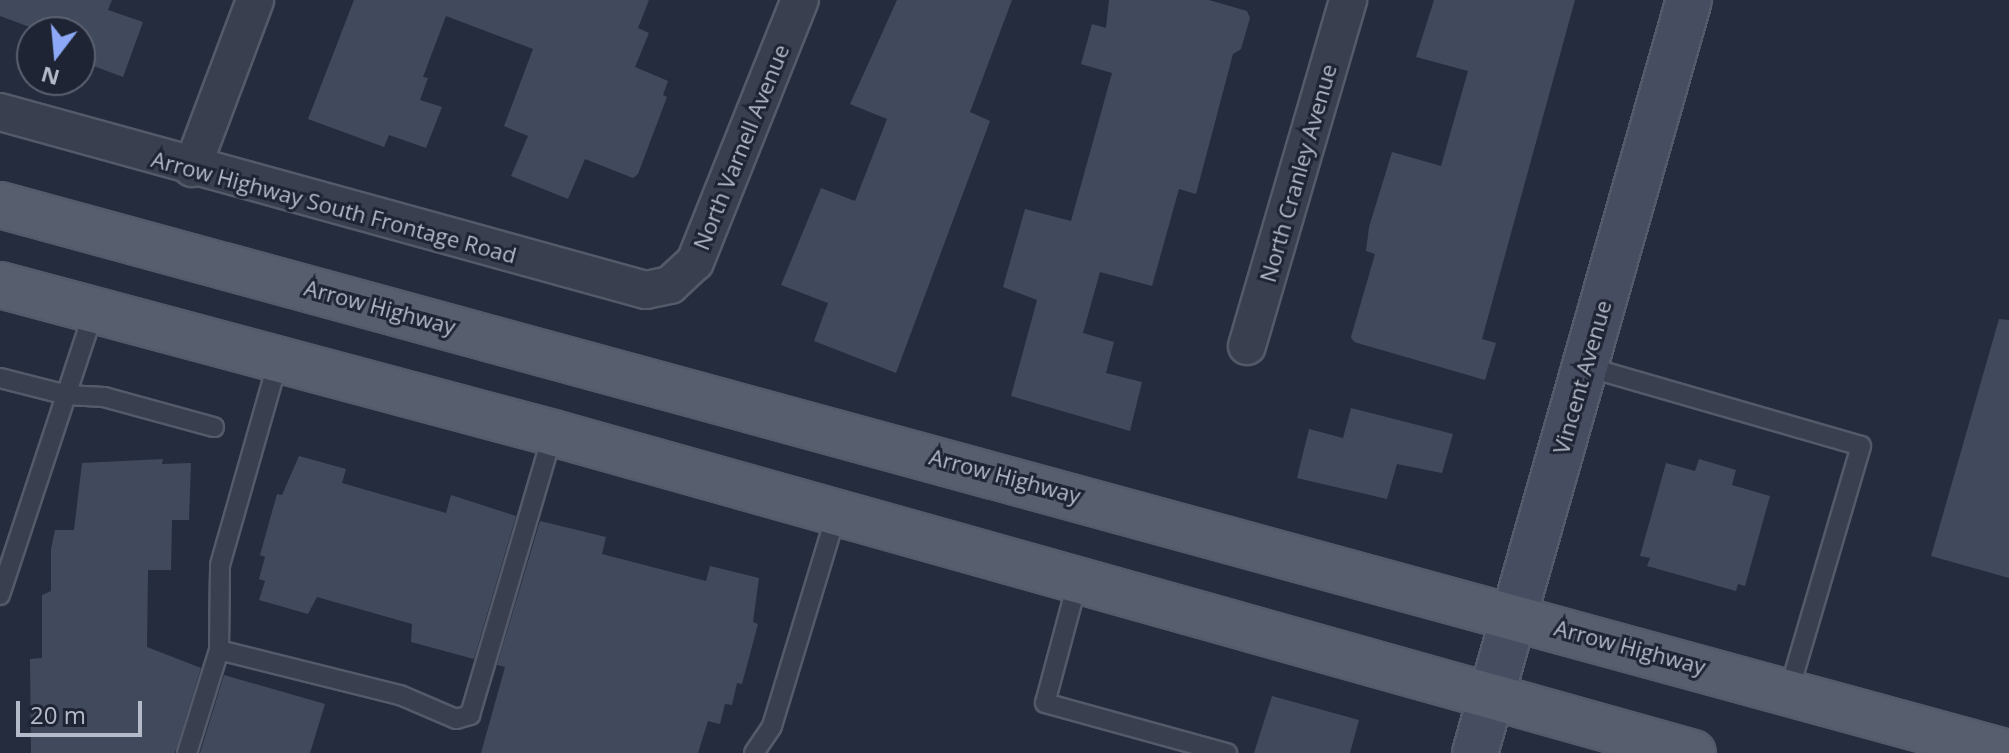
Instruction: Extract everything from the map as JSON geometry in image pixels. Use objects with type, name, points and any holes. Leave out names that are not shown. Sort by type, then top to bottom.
[{"type":"main road","name":"Arrow Highway","points":[[0,205],[1515,615],[2009,753]]},
{"type":"main road","points":[[0,285],[553,433],[1686,752]]},
{"type":"street","points":[[192,168],[255,0]]},
{"type":"street","name":"North Varnell Avenue","points":[[670,285],[695,262],[800,0]]},
{"type":"street","name":"North Cranley Avenue","points":[[1247,346],[1348,0]]},
{"type":"street","name":"Vincent Avenue","points":[[1475,753],[1689,0]]},
{"type":"street","name":"Arrow Highway South Frontage Road","points":[[0,112],[623,287],[670,285]]},
{"type":"lane","points":[[0,595],[94,311]]},
{"type":"lane","points":[[187,753],[219,650],[220,565],[279,358]]},
{"type":"lane","points":[[1584,366],[1861,446],[1789,691]]},
{"type":"lane","points":[[0,378],[67,395],[104,397],[214,427]]},
{"type":"lane","points":[[219,650],[400,695],[456,719],[470,715],[553,433]]},
{"type":"lane","points":[[754,753],[772,726],[837,512]]},
{"type":"lane","points":[[1078,580],[1045,703],[1227,753]]},
{"type":"building","points":[[0,0],[112,0],[108,10],[143,22],[123,77],[96,67],[96,16],[16,16],[16,22],[0,16]]},
{"type":"building","points":[[354,0],[649,0],[638,28],[649,33],[635,67],[668,81],[663,95],[667,97],[638,174],[633,178],[585,159],[568,199],[511,176],[528,136],[504,126],[533,49],[446,16],[423,77],[428,78],[420,100],[442,107],[426,148],[389,135],[384,147],[308,119]]},
{"type":"building","points":[[897,0],[1012,0],[970,112],[990,121],[896,373],[814,341],[828,303],[781,285],[821,188],[855,201],[887,119],[850,104]]},
{"type":"building","points":[[1109,0],[1209,0],[1247,11],[1250,18],[1241,49],[1233,54],[1196,194],[1179,189],[1152,286],[1100,272],[1083,333],[1114,342],[1106,373],[1142,382],[1130,431],[1011,396],[1037,300],[1003,287],[1025,209],[1071,221],[1112,73],[1081,64],[1092,24],[1106,28]]},
{"type":"building","points":[[1434,0],[1575,0],[1482,339],[1496,343],[1485,380],[1354,342],[1351,337],[1375,254],[1366,251],[1369,227],[1392,152],[1441,166],[1468,71],[1416,57]]},
{"type":"building","points":[[1999,319],[2009,320],[2009,578],[1931,556]]},
{"type":"building","points":[[1351,408],[1453,434],[1442,473],[1397,464],[1387,499],[1297,478],[1309,429],[1343,438]]},
{"type":"building","points":[[299,456],[346,469],[342,483],[446,513],[451,495],[516,516],[474,659],[411,642],[412,624],[317,597],[308,614],[259,600],[265,581],[259,579],[265,557],[260,555],[277,494],[282,495]]},
{"type":"building","points":[[163,459],[162,464],[191,463],[189,520],[172,520],[171,570],[148,570],[147,647],[201,668],[175,753],[31,753],[30,659],[42,658],[42,595],[51,591],[51,549],[55,530],[74,530],[82,463]]},
{"type":"building","points":[[1699,459],[1736,470],[1732,485],[1770,496],[1745,586],[1738,584],[1736,591],[1647,566],[1650,558],[1640,556],[1666,463],[1695,471]]},
{"type":"building","points":[[540,521],[606,537],[602,554],[706,581],[710,566],[759,578],[753,622],[758,624],[742,684],[737,683],[732,705],[725,704],[720,724],[708,721],[698,753],[481,753],[505,667],[497,665]]},
{"type":"building","points":[[224,675],[325,704],[310,753],[200,753]]},
{"type":"building","points":[[1272,696],[1359,720],[1350,753],[1254,753]]}]
